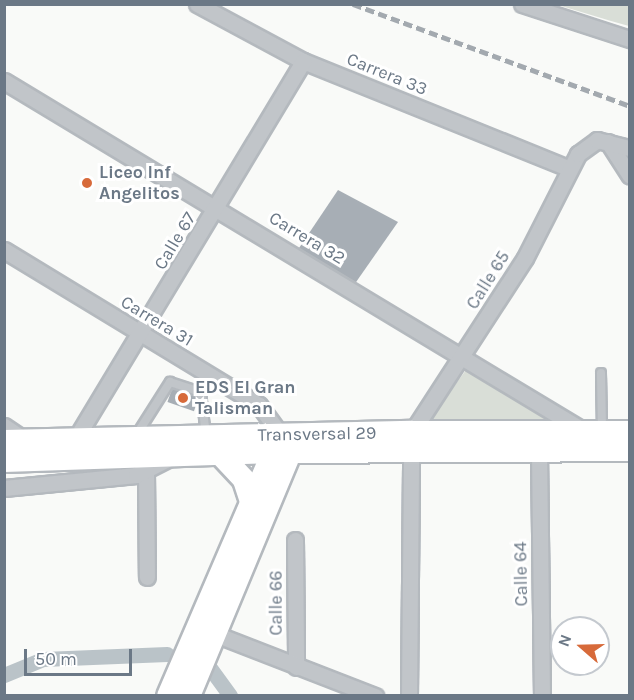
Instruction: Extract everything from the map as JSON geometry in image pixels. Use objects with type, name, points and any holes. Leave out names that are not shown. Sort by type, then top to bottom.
[{"type":"main road","name":"Transversal 29","points":[[411,442],[539,452],[630,432]]},
{"type":"main road","name":"Transversal 29","points":[[15,440],[134,439],[211,449]]},
{"type":"main road","name":"Transversal 29","points":[[4,461],[172,456],[211,449],[286,443],[597,439],[630,450]]},
{"type":"main road","points":[[168,696],[251,501],[286,443]]},
{"type":"main road","points":[[189,696],[216,634],[286,443]]},
{"type":"main road","points":[[211,449],[244,480],[251,501]]},
{"type":"street","name":"Carrera 33","points":[[197,4],[303,61],[568,168]]},
{"type":"street","points":[[522,4],[630,39]]},
{"type":"street","name":"Calle 67","points":[[76,438],[142,335],[303,61]]},
{"type":"street","name":"Carrera 32","points":[[4,81],[218,207],[597,439]]},
{"type":"street","points":[[608,142],[630,148]]},
{"type":"street","points":[[608,142],[630,176]]},
{"type":"street","name":"Calle 65","points":[[411,442],[525,258],[568,168],[588,144],[608,142]]},
{"type":"street","name":"Carrera 31","points":[[4,250],[259,405],[286,443]]},
{"type":"street","points":[[4,426],[15,440]]},
{"type":"street","points":[[409,696],[411,442]]},
{"type":"street","name":"Calle 64","points":[[539,452],[542,696]]},
{"type":"street","points":[[4,488],[146,472],[172,456]]},
{"type":"street","points":[[146,472],[147,577]]},
{"type":"street","name":"Calle 66","points":[[296,540],[296,667]]},
{"type":"street","points":[[216,634],[375,696]]},
{"type":"lane","points":[[597,439],[601,374]]},
{"type":"lane","points":[[134,439],[170,382],[201,393],[211,449]]},
{"type":"shaded area","points":[[558,5],[629,5],[629,26],[611,21]]},
{"type":"shaded area","points":[[466,370],[559,424],[426,424]]},
{"type":"building","points":[[338,190],[398,222],[354,285],[297,251]]},
{"type":"building","name":"EDS El Gran Talisman","points":[[173,386],[199,395],[194,411],[167,402]]},
{"type":"waterway","points":[[4,675],[43,659],[167,654]]},
{"type":"waterway","points":[[210,668],[230,696]]},
{"type":"railway","points":[[353,4],[630,106]]},
{"type":"place","name":"Liceo Inf Angelitos","points":[[87,183]]},
{"type":"place","name":"EDS El Gran Talisman","points":[[183,398]]}]
